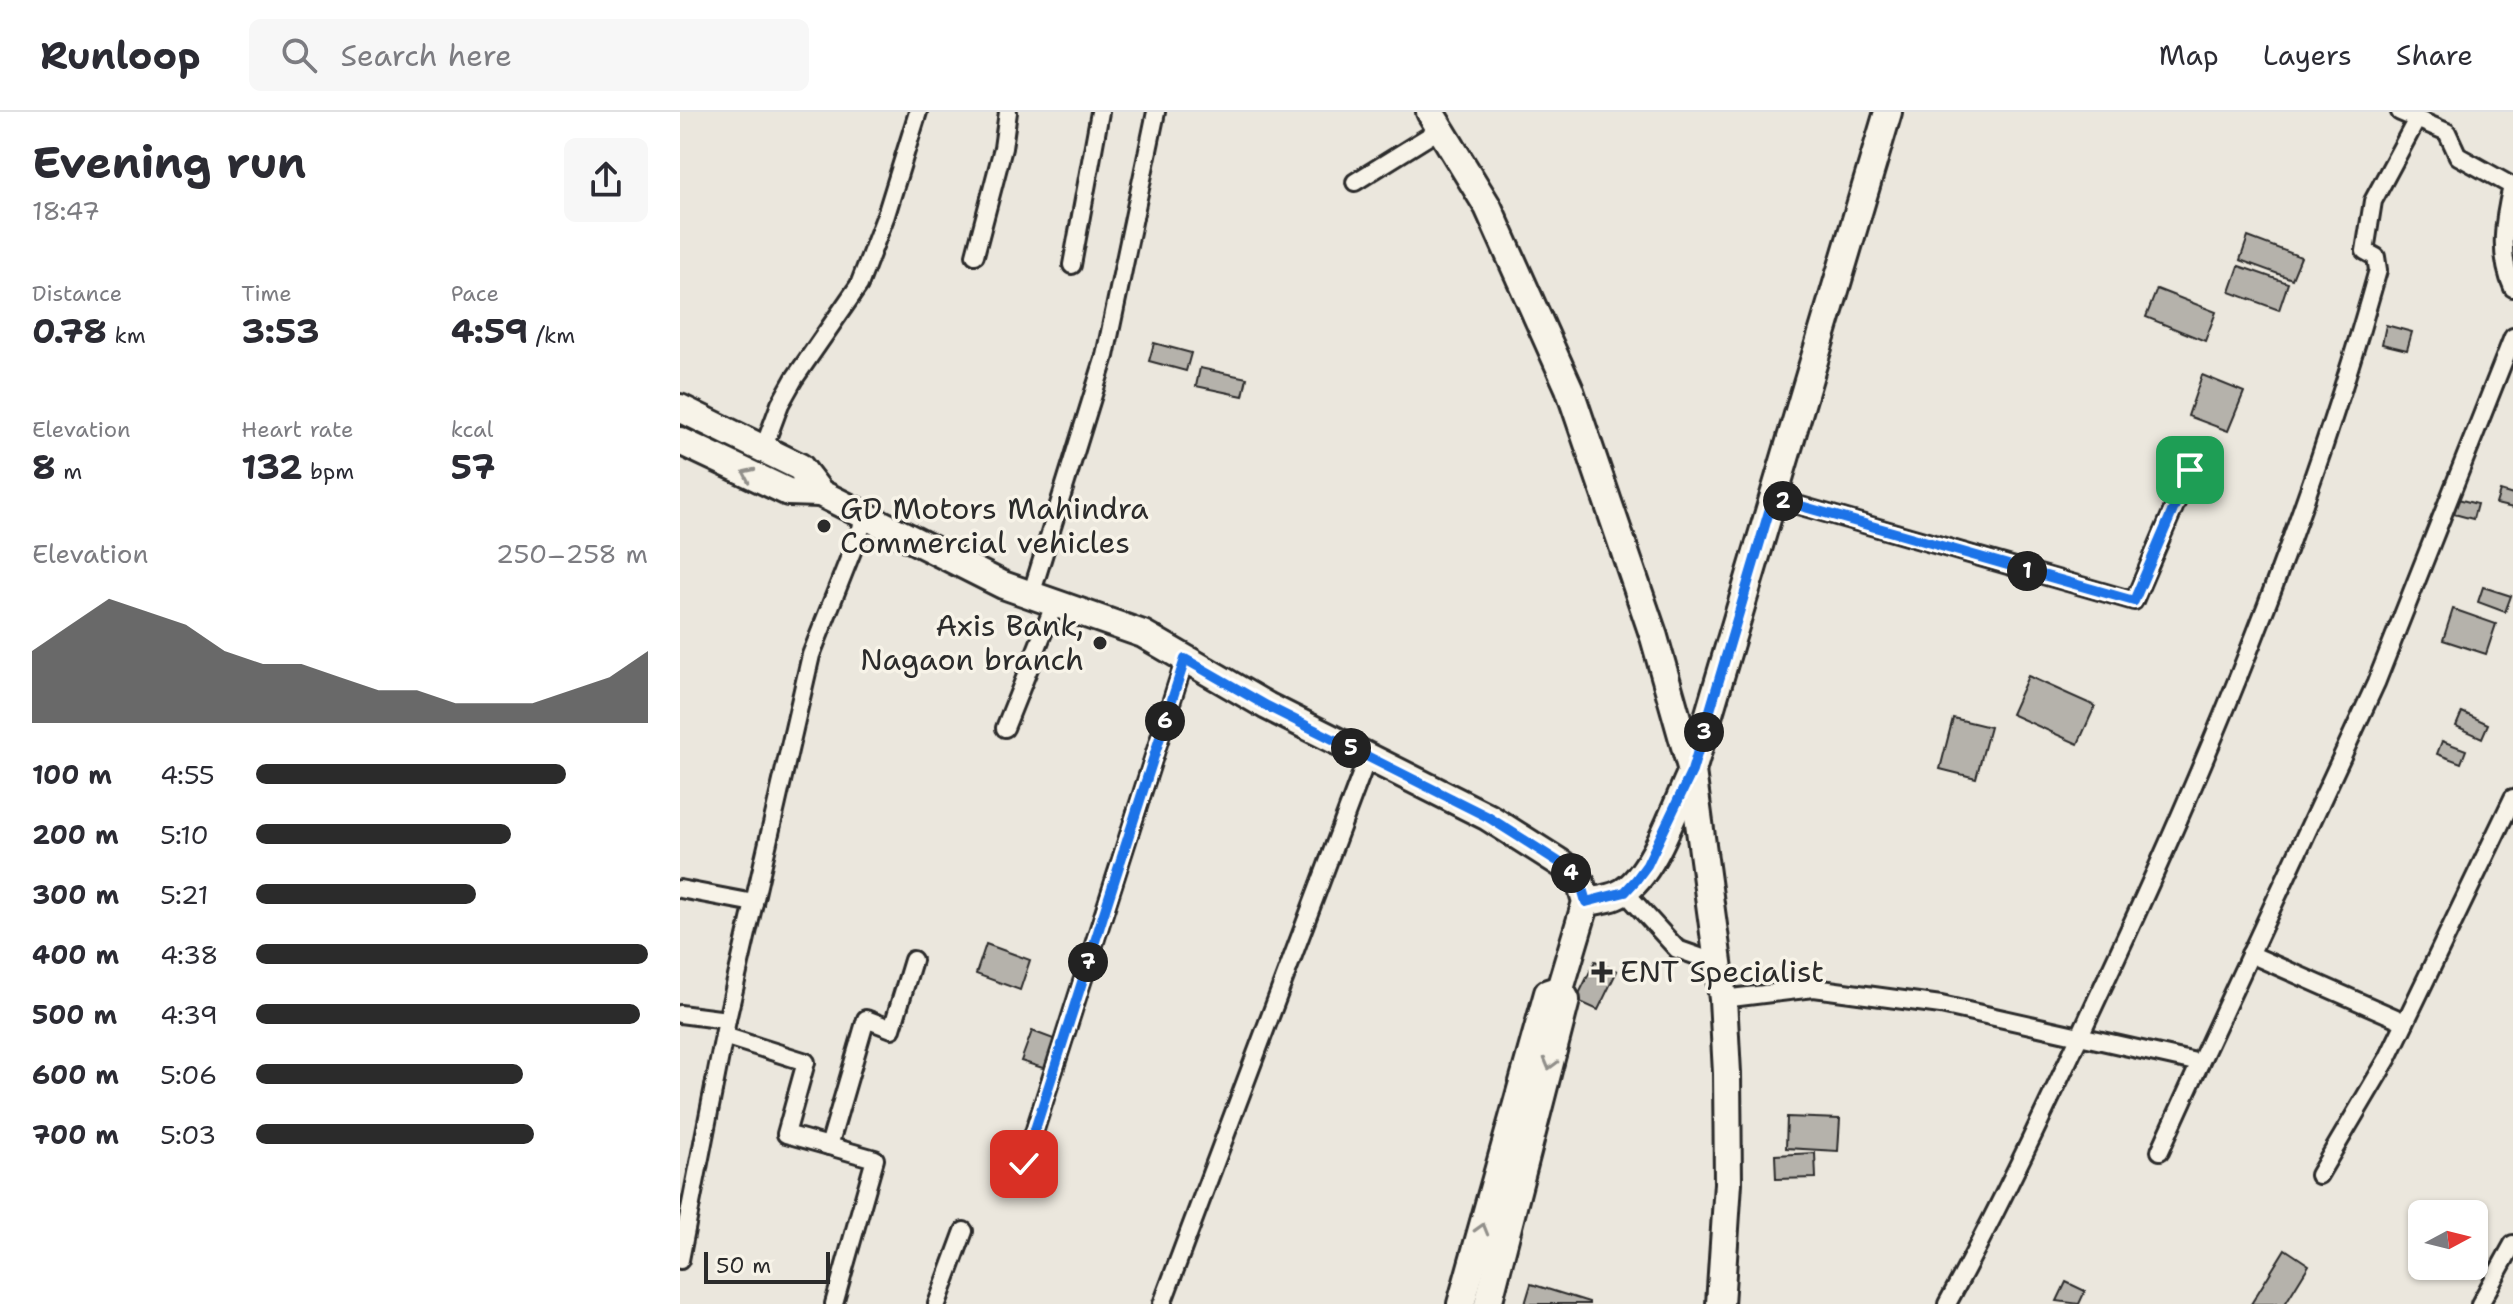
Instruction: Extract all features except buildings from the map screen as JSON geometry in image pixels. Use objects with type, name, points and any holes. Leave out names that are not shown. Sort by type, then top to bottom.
[{"type":"main road","points":[[1586,902],[1625,892],[1647,865],[1692,771],[1888,112]]},
{"type":"main road","points":[[1436,120],[1488,207],[1569,388],[1654,637],[1692,771],[1723,999],[1728,1152],[1720,1304]]},
{"type":"main road","points":[[680,408],[800,467],[820,493]]},
{"type":"main road","points":[[680,441],[788,492],[820,493],[1003,585],[1143,634],[1267,706],[1488,817],[1562,864],[1580,881],[1586,902],[1560,989],[1566,1000],[1488,1304]]},
{"type":"main road","points":[[1461,1304],[1548,993],[1560,989]]},
{"type":"street","points":[[764,447],[787,391],[859,285],[918,112]]},
{"type":"street","points":[[975,255],[1003,148],[1008,112]]},
{"type":"street","points":[[1072,265],[1100,112]]},
{"type":"street","points":[[1005,728],[1043,599],[1105,356],[1156,112]]},
{"type":"street","points":[[2400,112],[2447,132],[2458,156],[2513,186],[2504,218],[2503,268],[2513,288]]},
{"type":"street","points":[[1947,1304],[2080,1036],[2168,845],[2307,500],[2378,270],[2376,257],[2365,251],[2373,201],[2417,119]]},
{"type":"street","points":[[1355,182],[1436,120]]},
{"type":"street","points":[[2160,1151],[2376,683],[2513,337]]},
{"type":"street","points":[[1773,498],[2134,601],[2190,470]]},
{"type":"street","points":[[680,1260],[726,1028],[811,655],[866,516]]},
{"type":"street","points":[[1024,1164],[1185,659]]},
{"type":"street","points":[[1162,1304],[1368,756]]},
{"type":"street","points":[[2319,1175],[2405,1022],[2513,798]]},
{"type":"street","points":[[680,889],[754,903]]},
{"type":"street","points":[[1625,892],[1677,949],[1717,963]]},
{"type":"street","points":[[2250,954],[2405,1022]]},
{"type":"street","points":[[829,1146],[866,1019],[892,1029],[913,960]]},
{"type":"street","points":[[1723,999],[1814,988],[1941,1005],[2200,1063]]},
{"type":"street","points":[[680,1014],[726,1028],[806,1062],[786,1134],[875,1159],[834,1304]]},
{"type":"street","points":[[937,1304],[964,1231]]},
{"type":"street","points":[[2480,1304],[2513,1244]]},
{"type":"place","name":"GD Motors Mahindra Commercial vehicles","points":[[824,526]]},
{"type":"place","name":"Axis Bank, Nagaon branch","points":[[1100,643]]},
{"type":"place","name":"ENT Specialist","points":[[1602,972]]},
{"type":"route","points":[[1024,1164],[1185,659],[1267,706],[1488,817],[1562,864],[1580,881],[1586,902],[1608,898],[1625,892],[1647,865],[1692,771],[1773,498],[2134,601],[2190,470]]}]
